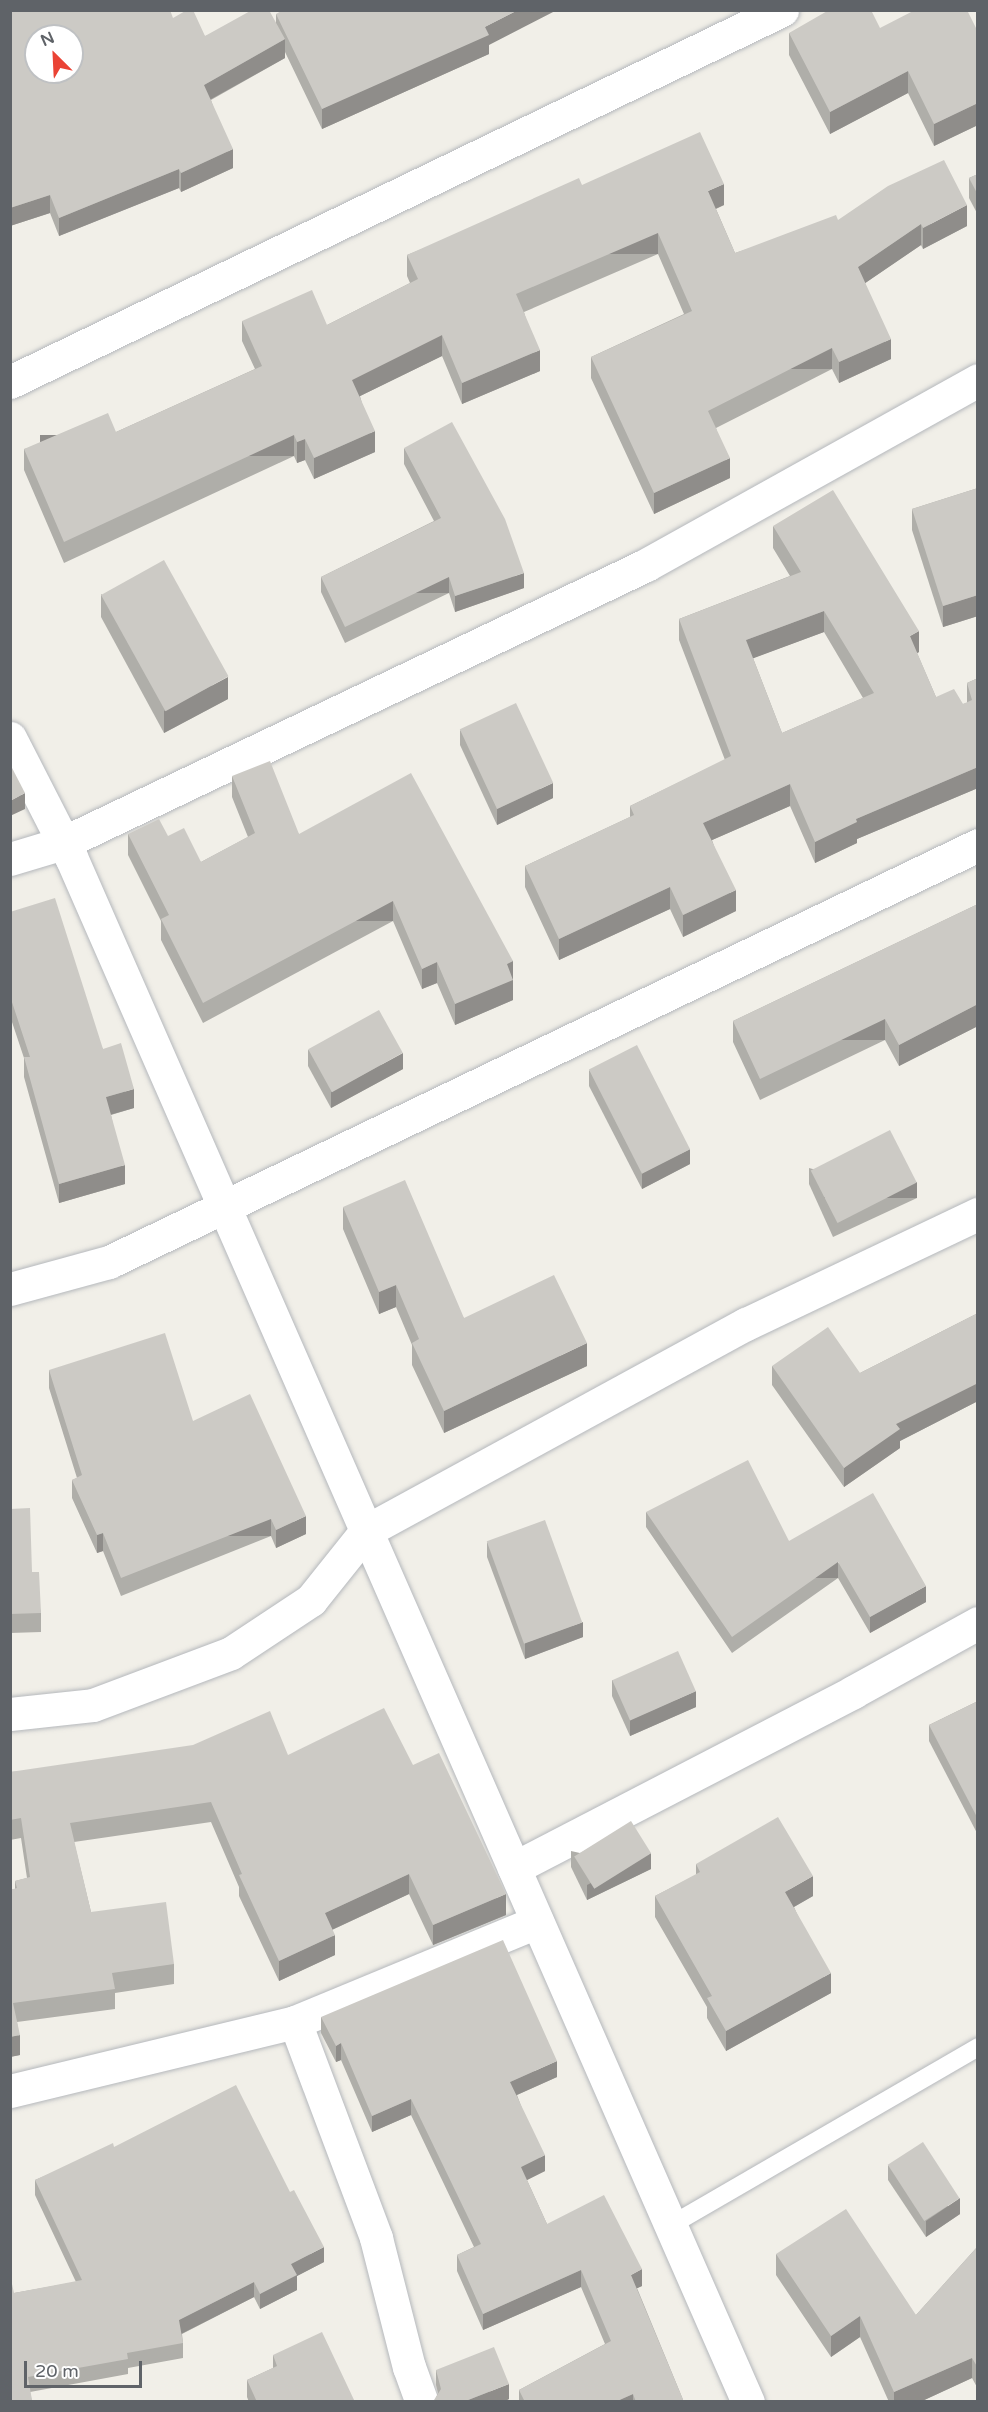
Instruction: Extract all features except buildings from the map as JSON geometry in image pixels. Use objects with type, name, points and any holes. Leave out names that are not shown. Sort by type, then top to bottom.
[{"type":"street","points":[[10,382],[782,10]]},
{"type":"street","points":[[10,859],[63,843],[646,565],[978,380]]},
{"type":"street","points":[[10,738],[63,843],[537,1922],[673,2224],[748,2402]]},
{"type":"street","points":[[10,1289],[109,1262],[222,1204],[978,844]]},
{"type":"street","points":[[10,1714],[93,1705],[231,1653],[311,1600],[366,1530],[746,1324],[978,1214]]},
{"type":"street","points":[[514,1868],[853,1692],[978,1623]]},
{"type":"street","points":[[10,2091],[295,2022],[537,1922]]},
{"type":"street","points":[[295,2022],[376,2238],[409,2367],[422,2402]]},
{"type":"lane","points":[[673,2224],[978,2047]]}]
